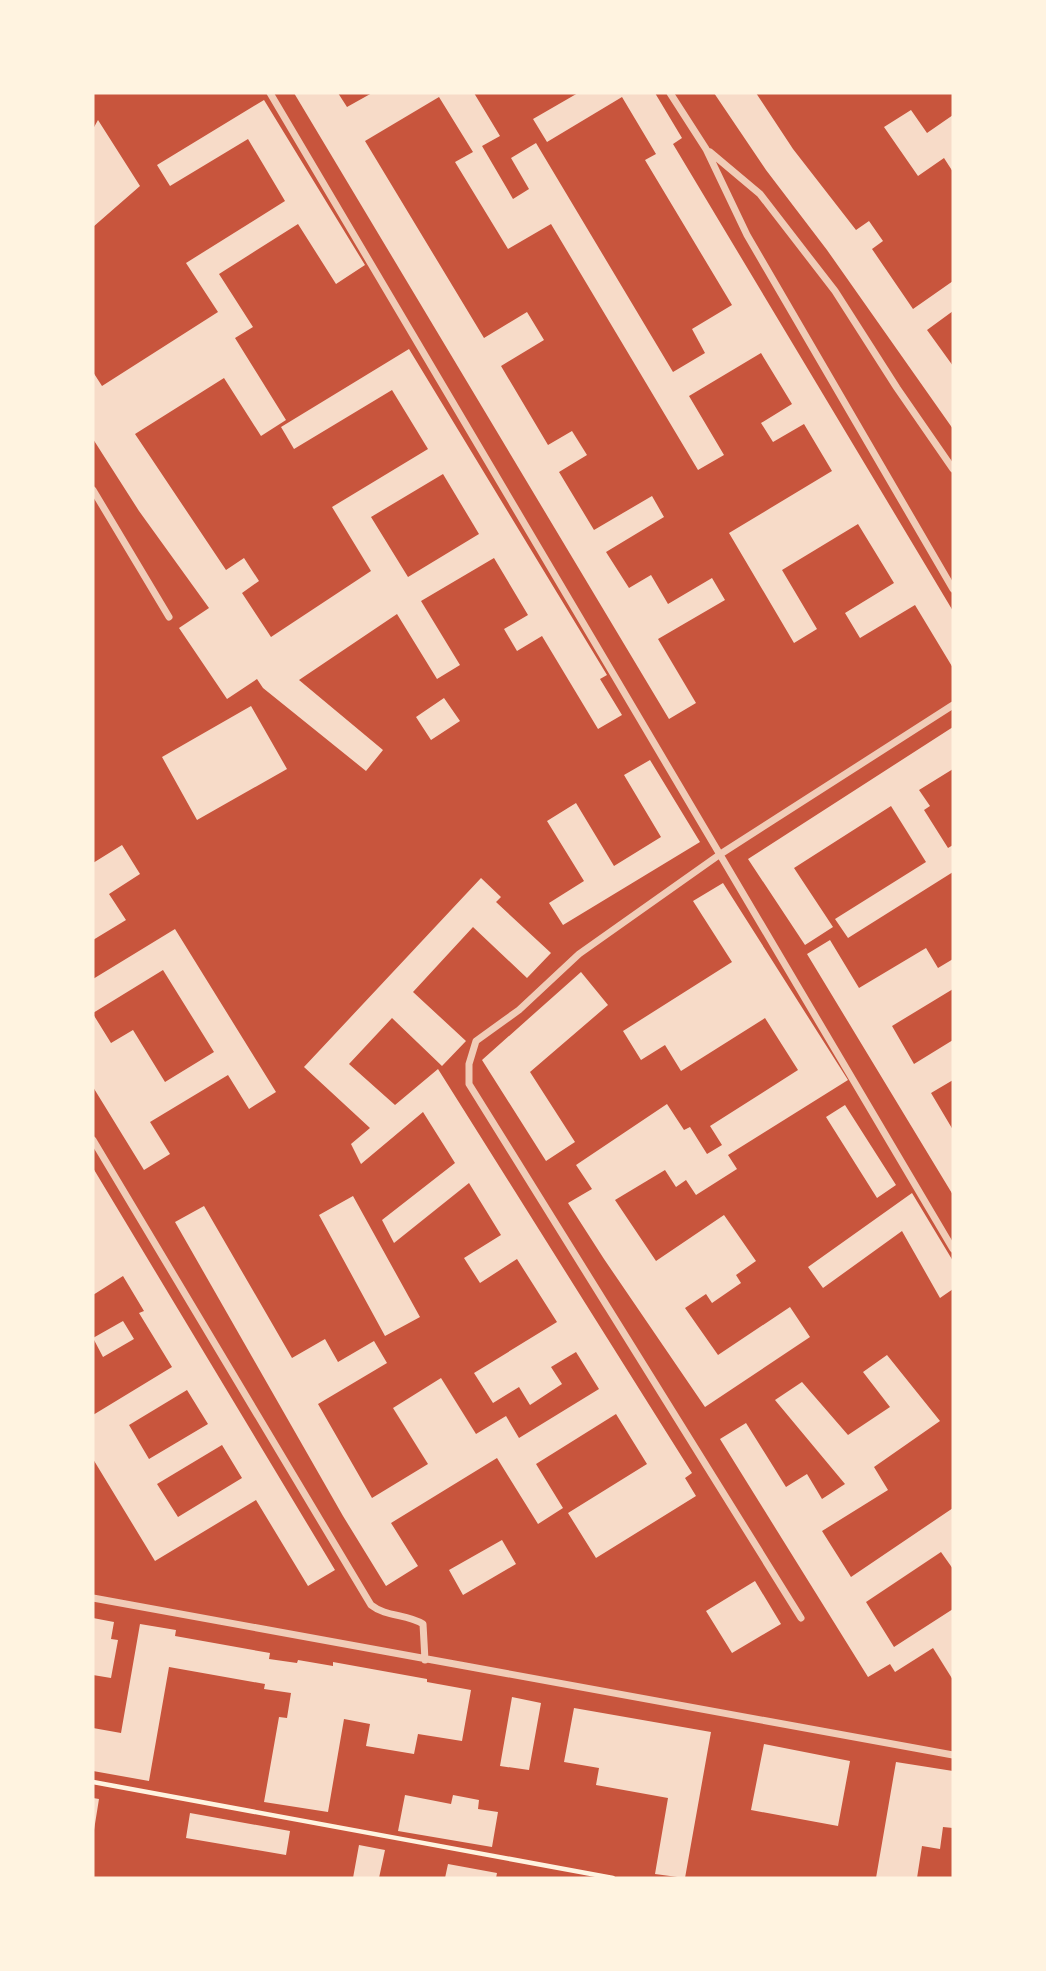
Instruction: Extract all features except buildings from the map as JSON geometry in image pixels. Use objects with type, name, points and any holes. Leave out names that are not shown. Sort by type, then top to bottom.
[{"type":"street","points":[[270,93],[953,1249]]},
{"type":"street","points":[[670,93],[706,149],[747,235],[953,589]]},
{"type":"street","points":[[706,149],[761,194],[835,291],[953,469]]},
{"type":"street","points":[[93,490],[169,617]]},
{"type":"street","points":[[801,1618],[469,1084],[469,1064],[476,1041],[519,1010],[579,954],[719,855],[953,705]]},
{"type":"street","points":[[93,1140],[370,1605],[388,1614],[415,1619],[423,1624],[425,1660]]},
{"type":"street","points":[[93,1598],[953,1755]]},
{"type":"path","points":[[93,1782],[613,1878]]}]
